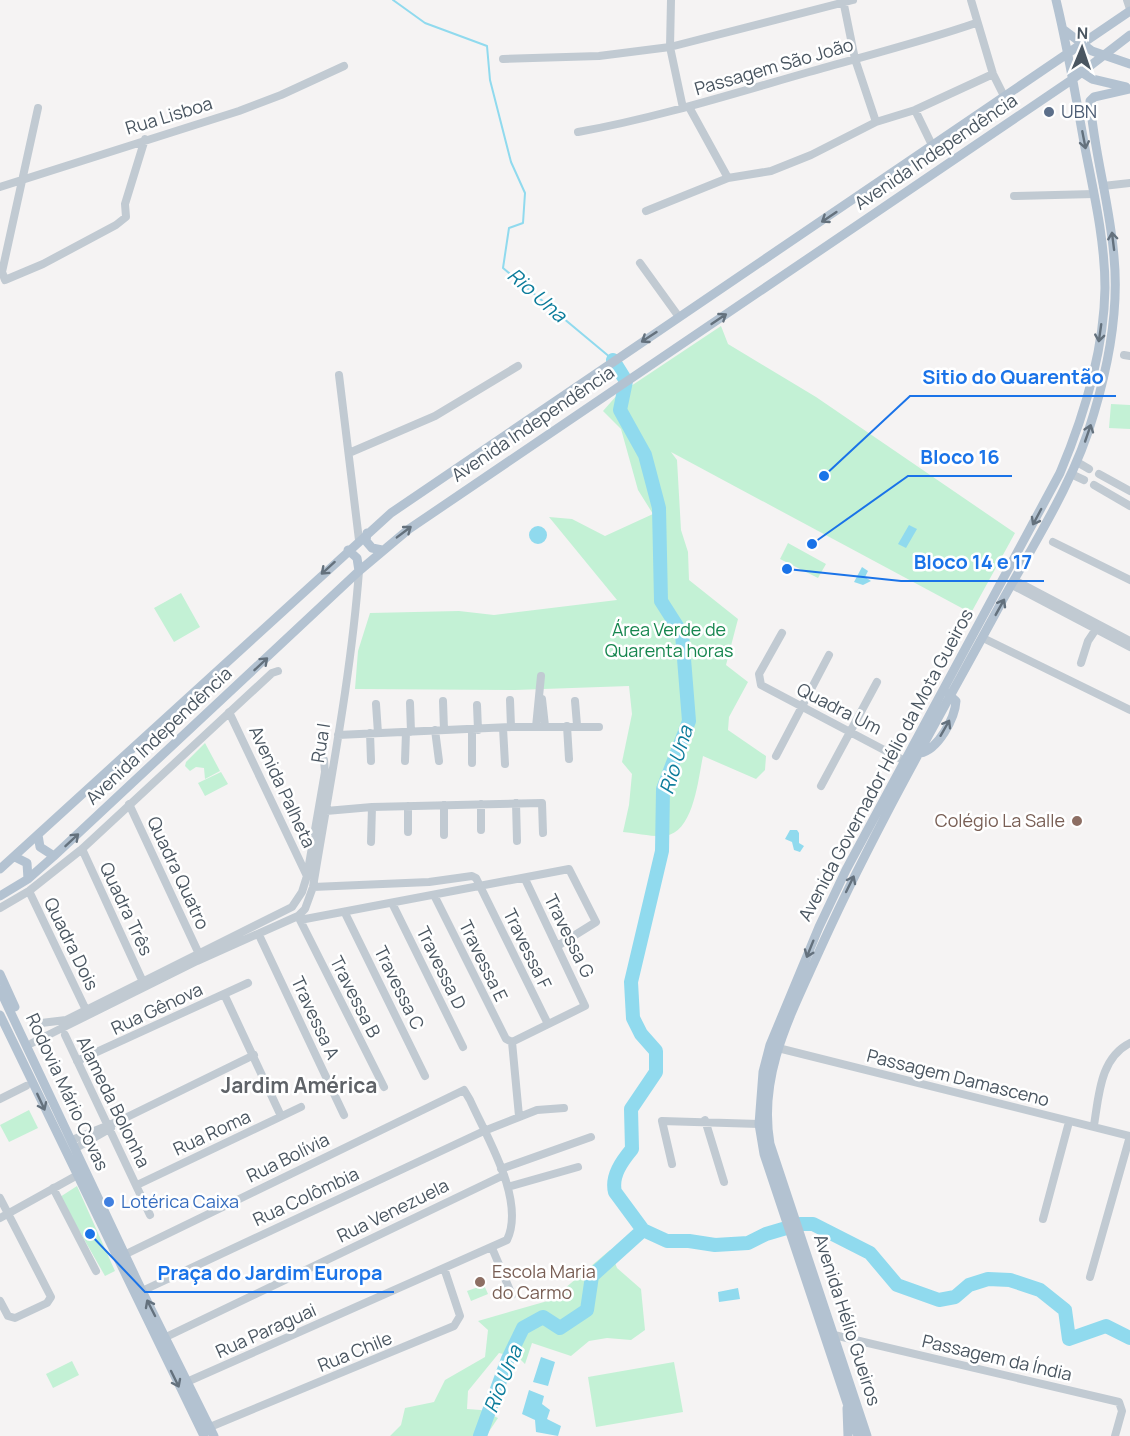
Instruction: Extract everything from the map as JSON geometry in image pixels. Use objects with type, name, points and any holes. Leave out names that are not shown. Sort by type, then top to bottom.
[{"type":"main road","points":[[1056,0],[1069,58],[1082,73],[1103,82],[1130,88]]},
{"type":"main road","name":"Avenida Independência","points":[[0,868],[15,857],[348,550],[422,490],[932,145],[1069,58],[1081,44],[1130,10]]},
{"type":"main road","points":[[1062,25],[1081,44],[1104,57],[1130,64]]},
{"type":"main road","name":"Avenida Independência","points":[[0,897],[28,879],[54,856],[359,571],[428,514],[1073,80],[1130,35]]},
{"type":"main road","name":"Avenida Governador Hélio da Mota Gueiros","points":[[791,1217],[764,1154],[759,1124],[760,1090],[770,1045],[832,897],[905,761],[947,693],[1060,473],[1084,406],[1099,341],[1105,289],[1094,194],[1069,58]]},
{"type":"main road","points":[[947,693],[983,638],[1077,462],[1102,381],[1115,302],[1114,256],[1090,100],[1130,88]]},
{"type":"main road","points":[[363,537],[372,548],[382,550]]},
{"type":"main road","points":[[348,550],[357,558],[359,571]]},
{"type":"main road","name":"Avenida Governador Hélio da Mota Gueiros","points":[[791,1217],[769,1135],[768,1090],[778,1047],[865,853],[920,753],[931,749],[947,726],[956,705],[947,693]]},
{"type":"main road","points":[[38,835],[40,847],[54,856]]},
{"type":"main road","points":[[15,857],[27,863],[28,879]]},
{"type":"main road","points":[[0,974],[29,1044]]},
{"type":"main road","name":"Rodovia Mário Covas","points":[[0,990],[29,1044],[142,1291],[189,1381],[209,1433]]},
{"type":"main road","name":"Rodovia Mário Covas","points":[[0,1015],[29,1085],[209,1433]]},
{"type":"main road","points":[[0,1029],[29,1085]]},
{"type":"main road","name":"Avenida Hélio Gueiros","points":[[791,1217],[858,1436]]},
{"type":"main road","name":"Avenida Hélio Gueiros","points":[[796,1234],[834,1335],[867,1436]]},
{"type":"main road","points":[[848,1399],[849,1436]]},
{"type":"street","points":[[671,0],[670,47],[686,107],[728,178]]},
{"type":"street","points":[[970,0],[993,74],[1005,98]]},
{"type":"street","points":[[1127,0],[1130,10]]},
{"type":"street","points":[[503,60],[599,56],[670,47],[847,1],[855,58],[876,122]]},
{"type":"street","name":"Passagem São João","points":[[578,132],[635,122],[855,58],[917,44],[976,23]]},
{"type":"street","name":"Rua Lisboa","points":[[0,187],[281,96],[344,66]]},
{"type":"street","points":[[646,211],[728,178],[771,171],[811,155],[876,122],[915,110],[993,74]]},
{"type":"street","points":[[38,108],[2,272],[5,280],[43,264],[117,225],[126,217],[125,204],[145,139]]},
{"type":"street","points":[[915,110],[932,145]]},
{"type":"street","points":[[1103,186],[1130,183]]},
{"type":"street","points":[[1014,196],[1094,194]]},
{"type":"street","points":[[640,263],[679,317]]},
{"type":"street","points":[[349,453],[435,416],[518,366]]},
{"type":"street","points":[[339,375],[363,537]]},
{"type":"street","points":[[1077,462],[1089,469]]},
{"type":"street","points":[[1071,474],[1084,480]]},
{"type":"street","points":[[1099,474],[1127,490],[1129,505]]},
{"type":"street","points":[[1094,486],[1129,505]]},
{"type":"street","points":[[1053,542],[1130,580]]},
{"type":"street","name":"Rua I","points":[[299,918],[314,887],[356,614],[359,571]]},
{"type":"street","points":[[1013,582],[1130,647]]},
{"type":"street","points":[[1013,582],[1130,640]]},
{"type":"street","points":[[1081,663],[1088,641],[1096,629]]},
{"type":"street","name":"Quadra Um","points":[[782,633],[759,674],[759,682],[905,761]]},
{"type":"street","points":[[983,638],[1130,710]]},
{"type":"street","points":[[776,756],[829,655]]},
{"type":"street","name":"Quadra Dois","points":[[0,908],[29,891],[82,849],[229,712],[278,670]]},
{"type":"street","points":[[540,726],[541,676]]},
{"type":"street","points":[[821,786],[877,682]]},
{"type":"street","points":[[540,726],[542,699]]},
{"type":"street","points":[[505,764],[510,700]]},
{"type":"street","points":[[443,701],[444,730]]},
{"type":"street","points":[[575,701],[577,725]]},
{"type":"street","points":[[405,761],[410,703]]},
{"type":"street","points":[[371,761],[376,704]]},
{"type":"street","points":[[472,763],[477,705]]},
{"type":"street","name":"Avenida Palheta","points":[[229,712],[307,876]]},
{"type":"street","points":[[338,735],[507,727],[577,725],[599,727]]},
{"type":"street","points":[[567,726],[569,759]]},
{"type":"street","points":[[435,730],[439,761]]},
{"type":"street","points":[[33,1024],[59,1022],[86,1010],[292,908],[302,892],[307,876],[325,772],[324,760]]},
{"type":"street","points":[[516,803],[517,841]]},
{"type":"street","points":[[326,811],[372,807],[542,803],[543,833]]},
{"type":"street","name":"Quadra Quatro","points":[[129,804],[199,954]]},
{"type":"street","points":[[481,804],[481,830]]},
{"type":"street","points":[[444,805],[444,835]]},
{"type":"street","points":[[408,806],[408,832]]},
{"type":"street","points":[[371,842],[372,807]]},
{"type":"street","name":"Quadra Três","points":[[82,849],[143,982]]},
{"type":"street","points":[[29,1044],[197,961],[299,918],[345,913],[569,869],[596,921],[595,924],[559,945]]},
{"type":"street","points":[[314,887],[429,882],[472,876],[480,887]]},
{"type":"street","name":"Travessa G","points":[[525,879],[559,945],[585,1006],[548,1024]]},
{"type":"street","name":"Travessa F","points":[[480,887],[548,1024]]},
{"type":"street","name":"Quadra Dois","points":[[29,891],[86,1010]]},
{"type":"street","name":"Travessa E","points":[[434,895],[509,1041]]},
{"type":"street","name":"Travessa D","points":[[392,903],[463,1047]]},
{"type":"street","name":"Travessa C","points":[[345,913],[425,1076]]},
{"type":"street","name":"Travessa B","points":[[299,918],[384,1087]]},
{"type":"street","name":"Travessa A","points":[[259,935],[344,1115]]},
{"type":"street","name":"Rua Gênova","points":[[78,1061],[248,983]]},
{"type":"street","points":[[224,994],[281,1116]]},
{"type":"street","points":[[519,1116],[509,1041],[548,1024]]},
{"type":"street","name":"Alameda Bolonha","points":[[64,1035],[150,1215]]},
{"type":"street","points":[[1094,1125],[1104,1073],[1110,1060],[1122,1047],[1130,1043]]},
{"type":"street","name":"Passagem Damasceno","points":[[778,1047],[1069,1122],[1094,1125],[1130,1136]]},
{"type":"street","points":[[74,1144],[254,1055]]},
{"type":"street","points":[[0,1099],[29,1085]]},
{"type":"street","name":"Rua Bolívia","points":[[126,1254],[464,1090],[484,1131]]},
{"type":"street","name":"Rua Roma","points":[[137,1185],[301,1107]]},
{"type":"street","name":"Rua Colômbia","points":[[142,1291],[484,1131],[537,1110],[564,1108]]},
{"type":"street","points":[[672,1164],[662,1120],[759,1124]]},
{"type":"street","points":[[705,1120],[724,1182]]},
{"type":"street","points":[[1043,1219],[1069,1122]]},
{"type":"street","points":[[484,1131],[508,1187],[578,1167]]},
{"type":"street","points":[[1090,1277],[1130,1136]]},
{"type":"street","name":"Rua Venezuela","points":[[166,1337],[502,1172],[591,1137]]},
{"type":"street","points":[[4,1216],[86,1170]]},
{"type":"street","name":"Rua Paraguai","points":[[189,1381],[507,1240],[511,1227],[508,1187]]},
{"type":"street","points":[[53,1188],[96,1271]]},
{"type":"street","points":[[0,1198],[4,1216],[50,1294],[47,1303],[15,1318],[8,1316],[0,1301]]},
{"type":"street","points":[[492,1248],[512,1295]]},
{"type":"street","name":"Rua Chile","points":[[209,1433],[454,1326],[460,1316],[459,1307],[444,1268]]},
{"type":"street","name":"Passagem da Índia","points":[[834,1335],[1119,1402],[1122,1411],[1116,1436]]},
{"type":"green space","name":"Área Verde de Quarenta horas","points":[[721,326],[728,344],[816,397],[1015,533],[971,613],[671,452],[677,460],[681,530],[688,552],[689,580],[738,619],[726,665],[748,682],[729,717],[728,730],[766,756],[765,770],[756,779],[703,756],[693,803],[682,825],[675,832],[665,836],[623,832],[632,774],[622,762],[632,714],[629,686],[515,690],[355,689],[358,651],[370,613],[459,611],[494,615],[617,600],[549,517],[572,519],[605,536],[653,514],[638,490],[621,429],[603,411],[618,394],[627,403],[631,386]]},
{"type":"green space","points":[[1111,404],[1130,405],[1130,429],[1109,428]]},
{"type":"green space","points":[[788,543],[826,564],[818,578],[780,559]]},
{"type":"green space","points":[[181,593],[200,627],[174,642],[154,608]]},
{"type":"green space","points":[[205,743],[220,771],[205,779],[204,768],[196,767],[190,771],[185,766],[186,762]]},
{"type":"green space","points":[[221,772],[228,784],[205,796],[198,783]]},
{"type":"green space","points":[[29,1110],[38,1128],[9,1142],[0,1125]]},
{"type":"green space","points":[[77,1186],[115,1271],[105,1276],[60,1197]]},
{"type":"green space","points":[[610,1250],[617,1268],[641,1289],[645,1330],[631,1340],[607,1338],[589,1341],[571,1356],[532,1343],[525,1364],[519,1358],[499,1353],[468,1391],[467,1409],[481,1410],[498,1418],[486,1436],[390,1436],[401,1425],[405,1408],[434,1402],[445,1380],[485,1357],[488,1330],[478,1321],[551,1300]]},
{"type":"green space","points":[[484,1285],[488,1294],[471,1301],[467,1291]]},
{"type":"green space","points":[[72,1361],[79,1375],[53,1388],[46,1374]]},
{"type":"green space","points":[[674,1362],[683,1412],[596,1427],[588,1377]]},
{"type":"water","points":[[909,525],[917,529],[906,548],[898,544]]},
{"type":"water","points":[[534,526],[542,526],[547,531],[545,542],[534,544],[529,539],[529,531]]},
{"type":"water","points":[[862,567],[868,571],[865,577],[871,581],[863,585],[854,582]]},
{"type":"water","points":[[790,830],[797,830],[799,833],[799,843],[804,846],[800,852],[794,850],[792,842],[785,839]]},
{"type":"water","points":[[738,1288],[740,1299],[719,1302],[718,1292]]},
{"type":"water","points":[[541,1357],[555,1362],[548,1386],[533,1382]]},
{"type":"water","points":[[529,1390],[544,1396],[542,1404],[550,1410],[547,1419],[561,1426],[558,1436],[536,1432],[535,1420],[522,1414]]},
{"type":"waterway","name":"Rio Una","points":[[393,0],[425,23],[487,46],[490,80],[511,162],[525,193],[523,223],[509,228],[503,268],[611,358]]},
{"type":"waterway","name":"Rio Una","points":[[480,1436],[508,1359],[523,1328],[543,1317],[560,1328],[587,1310],[592,1276],[643,1230],[615,1192],[614,1186],[618,1169],[632,1149],[631,1109],[656,1072],[656,1051],[641,1034],[633,1018],[631,982],[662,851],[663,789],[689,721],[682,634],[661,601],[659,508],[645,455],[620,410],[626,381],[613,360]]},
{"type":"waterway","points":[[643,1230],[667,1241],[689,1241],[715,1245],[748,1243],[766,1234],[800,1224],[813,1224],[870,1253],[897,1285],[939,1300],[955,1297],[969,1285],[988,1279],[1010,1280],[1040,1290],[1065,1310],[1069,1339],[1106,1326],[1130,1338]]},
{"type":"place","name":"UBN","points":[[1049,112]]},
{"type":"place","name":"Sitio do Quarentão","points":[[824,476]]},
{"type":"place","name":"Bloco 16","points":[[812,544]]},
{"type":"place","name":"Bloco 14 e 17","points":[[787,569]]},
{"type":"place","name":"Colégio La Salle","points":[[1077,821]]},
{"type":"place","name":"Lotérica Caixa","points":[[109,1202]]},
{"type":"place","name":"Praça do Jardim Europa","points":[[90,1234]]},
{"type":"place","name":"Escola Maria do Carmo","points":[[480,1282]]},
{"type":"district","name":"Jardim América","points":[[299,1086]]}]
